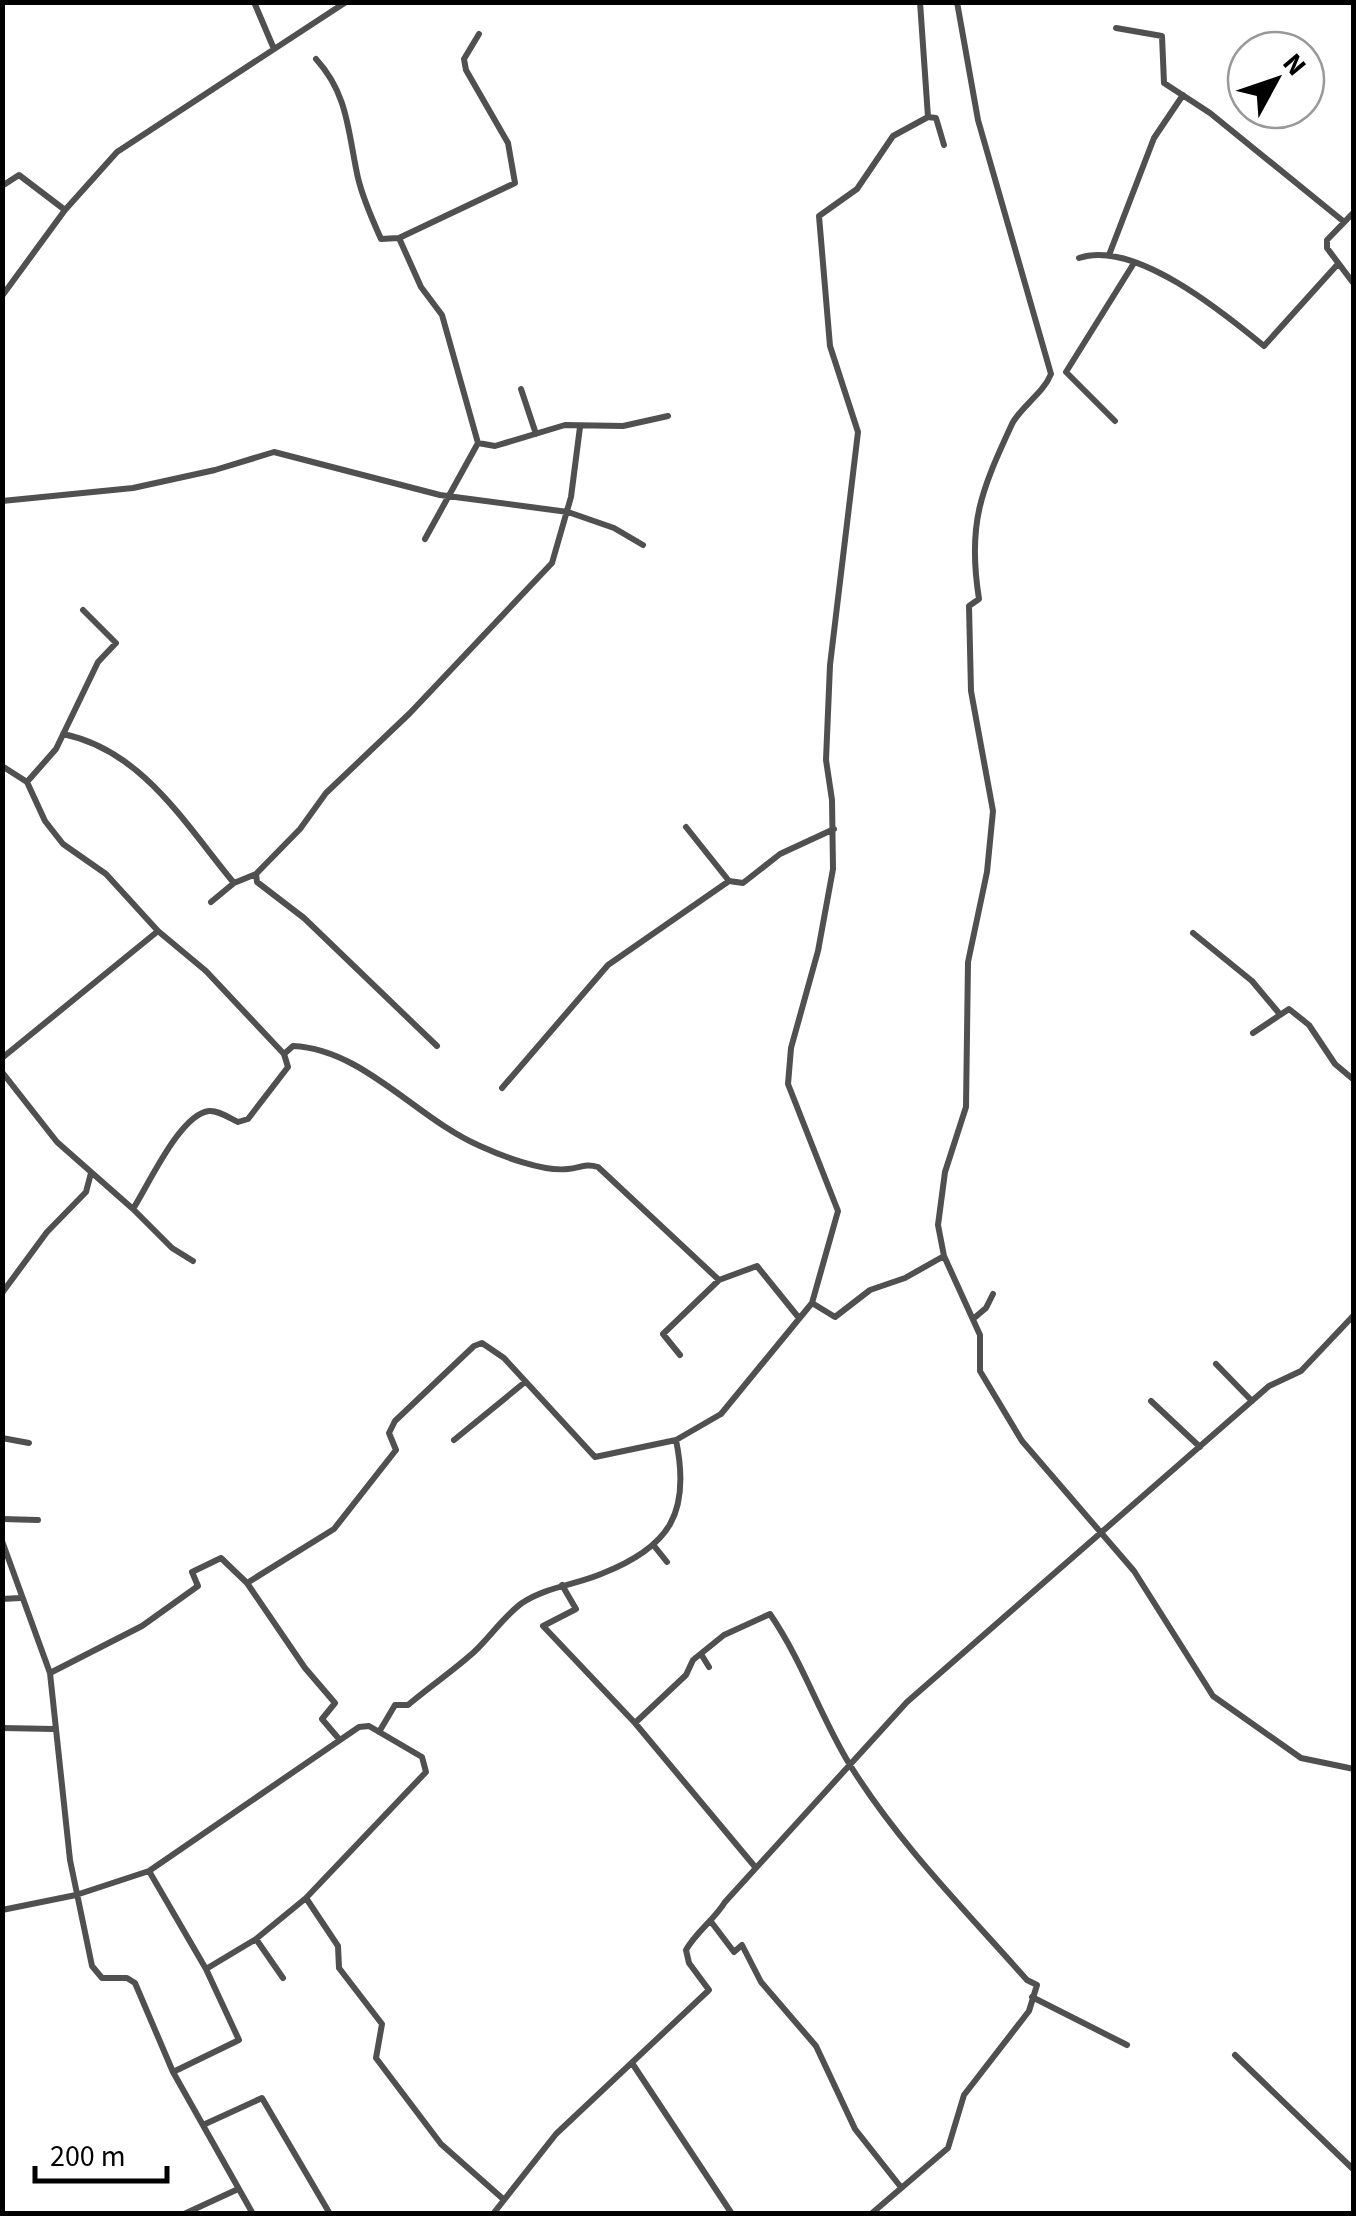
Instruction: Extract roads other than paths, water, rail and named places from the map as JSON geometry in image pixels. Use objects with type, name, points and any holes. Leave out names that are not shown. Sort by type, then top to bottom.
[{"type":"street","points":[[254,2],[274,48]]},
{"type":"street","points":[[2,296],[65,210],[117,152],[346,2]]},
{"type":"street","points":[[920,2],[928,117]]},
{"type":"street","points":[[957,2],[978,120],[1051,374],[1012,424],[980,500],[972,530],[980,599],[969,606],[971,692],[992,811],[987,872],[968,962],[966,1107],[942,1186],[938,1225],[944,1256],[980,1334],[980,1370],[1005,1418],[1134,1571],[1213,1696],[1301,1758],[1354,1769]]},
{"type":"street","points":[[1116,28],[1162,36],[1163,81],[1343,221]]},
{"type":"street","points":[[316,59],[347,108],[358,178],[371,217],[382,239],[400,238],[515,182],[508,143],[466,70],[464,58],[480,34]]},
{"type":"street","points":[[1110,255],[1154,138],[1182,95]]},
{"type":"street","points":[[247,1583],[334,1529],[396,1450],[389,1433],[395,1421],[474,1346],[482,1343],[504,1358],[594,1457],[676,1440],[721,1414],[796,1329],[799,1318],[812,1303],[838,1211],[788,1084],[791,1048],[828,904],[834,829],[826,760],[830,665],[858,432],[830,346],[819,216],[856,189],[893,136],[928,117],[936,118],[944,145]]},
{"type":"street","points":[[2,186],[19,175],[65,210]]},
{"type":"street","points":[[1354,212],[1327,240],[1336,265],[1354,284]]},
{"type":"street","points":[[400,238],[422,287],[442,315],[478,443],[425,539]]},
{"type":"street","points":[[1079,258],[1110,255],[1196,290],[1264,346],[1336,265]]},
{"type":"street","points":[[1115,420],[1066,372],[1134,263]]},
{"type":"street","points":[[521,390],[536,434]]},
{"type":"street","points":[[478,443],[495,446],[565,426],[624,426],[668,416]]},
{"type":"street","points":[[211,902],[234,883],[256,874],[300,829],[326,792],[410,713],[552,563],[568,512],[580,427]]},
{"type":"street","points":[[2,500],[133,488],[274,452],[452,496],[568,512],[614,528],[643,545]]},
{"type":"street","points":[[28,782],[38,774],[63,734],[98,662],[116,643],[82,610]]},
{"type":"street","points":[[63,734],[95,741],[139,770],[234,883]]},
{"type":"street","points":[[2,766],[28,782],[45,821],[64,844],[106,874],[158,931],[214,980],[284,1054],[288,1067],[248,1119],[238,1122],[213,1110],[203,1112],[166,1150],[134,1209]]},
{"type":"street","points":[[686,826],[728,882]]},
{"type":"street","points":[[502,1088],[608,965],[728,882],[743,883],[780,854],[834,829]]},
{"type":"street","points":[[256,874],[257,882],[304,918],[437,1046]]},
{"type":"street","points":[[2,1058],[158,931]]},
{"type":"street","points":[[1193,932],[1252,980],[1278,1012]]},
{"type":"street","points":[[1253,1033],[1264,1028],[1278,1012],[1289,1010],[1310,1026],[1335,1064],[1354,1080]]},
{"type":"street","points":[[284,1054],[293,1046],[318,1048],[370,1076],[425,1118],[484,1148],[534,1164],[568,1169],[581,1164],[598,1167],[719,1280]]},
{"type":"street","points":[[2,1072],[57,1142],[172,1248],[193,1261]]},
{"type":"street","points":[[2,1294],[48,1232],[86,1192],[91,1173]]},
{"type":"street","points":[[812,1303],[835,1317],[870,1290],[905,1278],[944,1256]]},
{"type":"street","points":[[680,1355],[663,1334],[719,1280],[756,1266],[799,1318]]},
{"type":"street","points":[[973,1319],[993,1294]]},
{"type":"street","points":[[493,2214],[556,2134],[709,1990],[689,1964],[686,1950],[848,1762],[907,1702],[1098,1532],[1269,1386],[1301,1371],[1354,1315]]},
{"type":"street","points":[[1216,1364],[1252,1401]]},
{"type":"street","points":[[454,1440],[525,1382]]},
{"type":"street","points":[[1151,1401],[1200,1447]]},
{"type":"street","points":[[2,1438],[29,1444]]},
{"type":"street","points":[[379,1732],[395,1705],[408,1704],[472,1654],[521,1604],[561,1584],[598,1576],[655,1547],[670,1525],[684,1482],[676,1440]]},
{"type":"street","points":[[2,1518],[38,1520]]},
{"type":"street","points":[[2,1541],[50,1673],[76,1896],[92,1966],[102,1978],[127,1978],[135,1983],[173,2072],[236,2190],[253,2214]]},
{"type":"street","points":[[655,1547],[668,1562]]},
{"type":"street","points":[[50,1673],[142,1626],[198,1586],[192,1572],[221,1558],[247,1583],[305,1668],[335,1703],[322,1719],[339,1739]]},
{"type":"street","points":[[561,1584],[576,1608],[544,1626],[634,1723],[756,1868]]},
{"type":"street","points":[[2,1599],[20,1598]]},
{"type":"street","points":[[634,1723],[686,1675],[700,1654],[724,1635],[770,1614],[793,1647],[848,1762],[927,1870],[1026,1980],[1037,1985],[1029,2011],[964,2095],[948,2148],[870,2214]]},
{"type":"street","points":[[700,1654],[709,1666]]},
{"type":"street","points":[[2,1910],[76,1896],[149,1871],[359,1727],[379,1732],[422,1757],[426,1772],[306,1898],[256,1940],[206,1968]]},
{"type":"street","points":[[2,1728],[54,1730]]},
{"type":"street","points":[[149,1871],[206,1968],[239,2040],[173,2072]]},
{"type":"street","points":[[306,1898],[338,1946],[339,1968],[382,2024],[376,2058],[441,2144],[502,2198]]},
{"type":"street","points":[[712,1923],[734,1952],[742,1946],[761,1982],[816,2046],[855,2129],[900,2186]]},
{"type":"street","points":[[256,1940],[283,1978]]},
{"type":"street","points":[[1032,1996],[1127,2044]]},
{"type":"street","points":[[1235,2055],[1354,2170]]},
{"type":"street","points":[[632,2063],[732,2214]]},
{"type":"street","points":[[203,2125],[262,2098],[330,2214]]},
{"type":"street","points":[[184,2214],[236,2190]]}]
